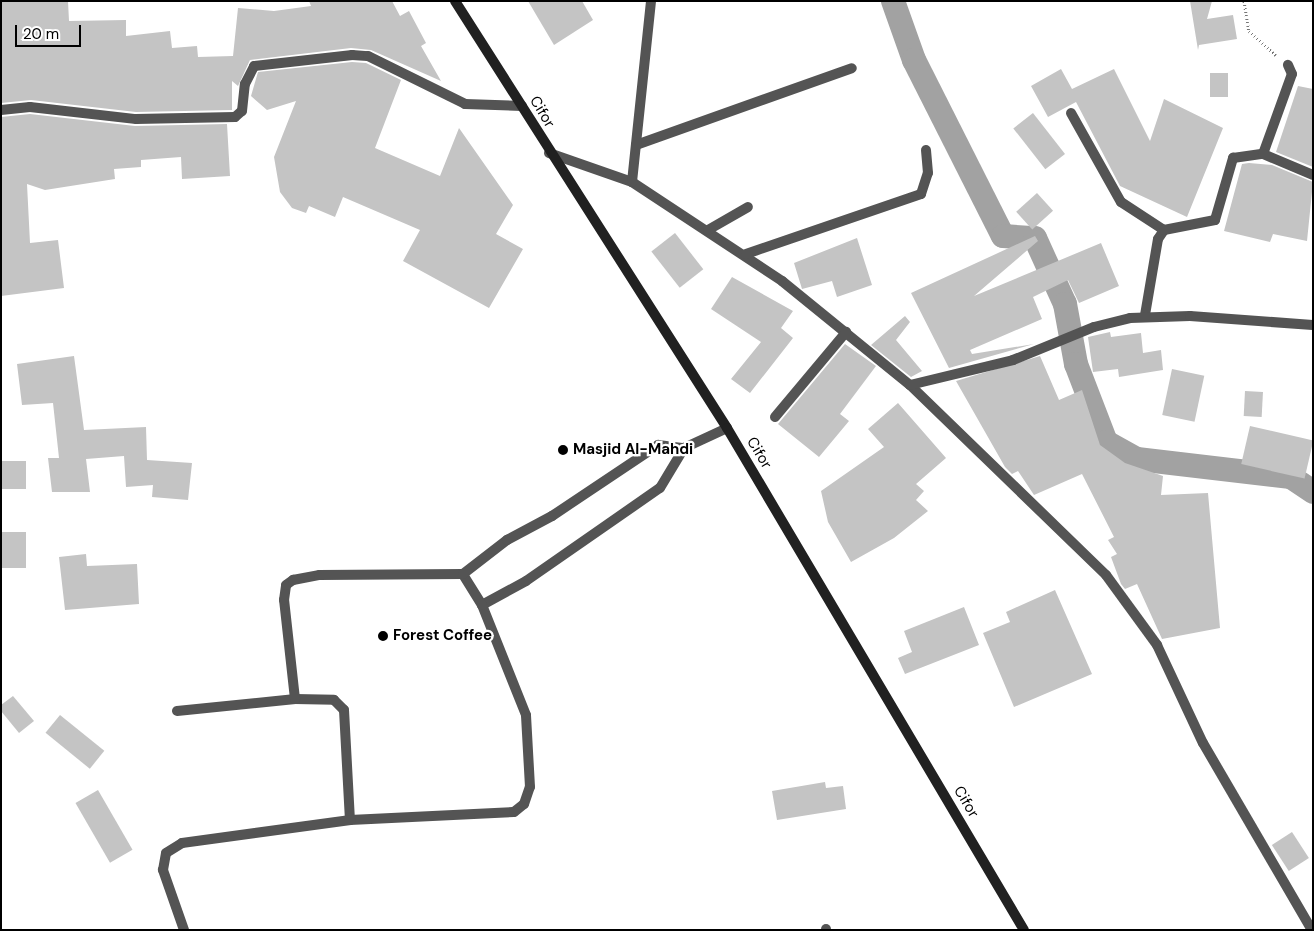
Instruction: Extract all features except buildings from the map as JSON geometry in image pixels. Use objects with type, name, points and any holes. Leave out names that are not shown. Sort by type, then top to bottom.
[{"type":"street","name":"Cifor","points":[[455,1],[549,152],[727,428],[1024,930]]},
{"type":"street","points":[[632,182],[650,1]]},
{"type":"street","points":[[1,110],[30,107],[136,119],[236,117],[242,111],[245,84],[254,66],[352,55],[368,56],[465,104],[522,106]]},
{"type":"street","points":[[1263,154],[1292,74],[1288,65]]},
{"type":"street","points":[[636,145],[852,68]]},
{"type":"street","points":[[1072,113],[1121,202],[1164,230],[1209,225],[1218,213],[1232,158],[1263,154],[1313,175]]},
{"type":"street","points":[[746,254],[921,194],[928,173],[926,150]]},
{"type":"street","points":[[549,152],[632,182],[746,254],[910,385],[1106,576],[1157,645],[1203,743],[1312,930]]},
{"type":"street","points":[[708,230],[748,207]]},
{"type":"street","points":[[1146,316],[1158,239],[1164,230]]},
{"type":"street","points":[[910,385],[970,373],[1050,345],[1094,327],[1146,316],[1313,326]]},
{"type":"street","points":[[775,417],[846,332]]},
{"type":"street","points":[[295,699],[284,600],[286,585],[293,580],[319,575],[463,574],[506,540],[552,516],[658,444],[684,448],[727,428]]},
{"type":"street","points":[[482,605],[526,580],[660,488],[684,448]]},
{"type":"street","points":[[184,930],[163,870],[166,853],[182,843],[350,820],[514,812],[524,804],[531,757],[526,715],[482,605],[463,574]]},
{"type":"street","points":[[177,711],[295,699],[334,700],[344,710],[350,820]]},
{"type":"path","points":[[1244,1],[1248,31],[1288,65]]},
{"type":"waterway","points":[[893,1],[914,60],[1003,236],[1035,238],[1065,304],[1076,364],[1106,442],[1137,459],[1291,477],[1313,492]]},
{"type":"place","name":"Masjid Al-Mahdi","points":[[563,450]]},
{"type":"place","name":"Forest Coffee","points":[[383,636]]}]
